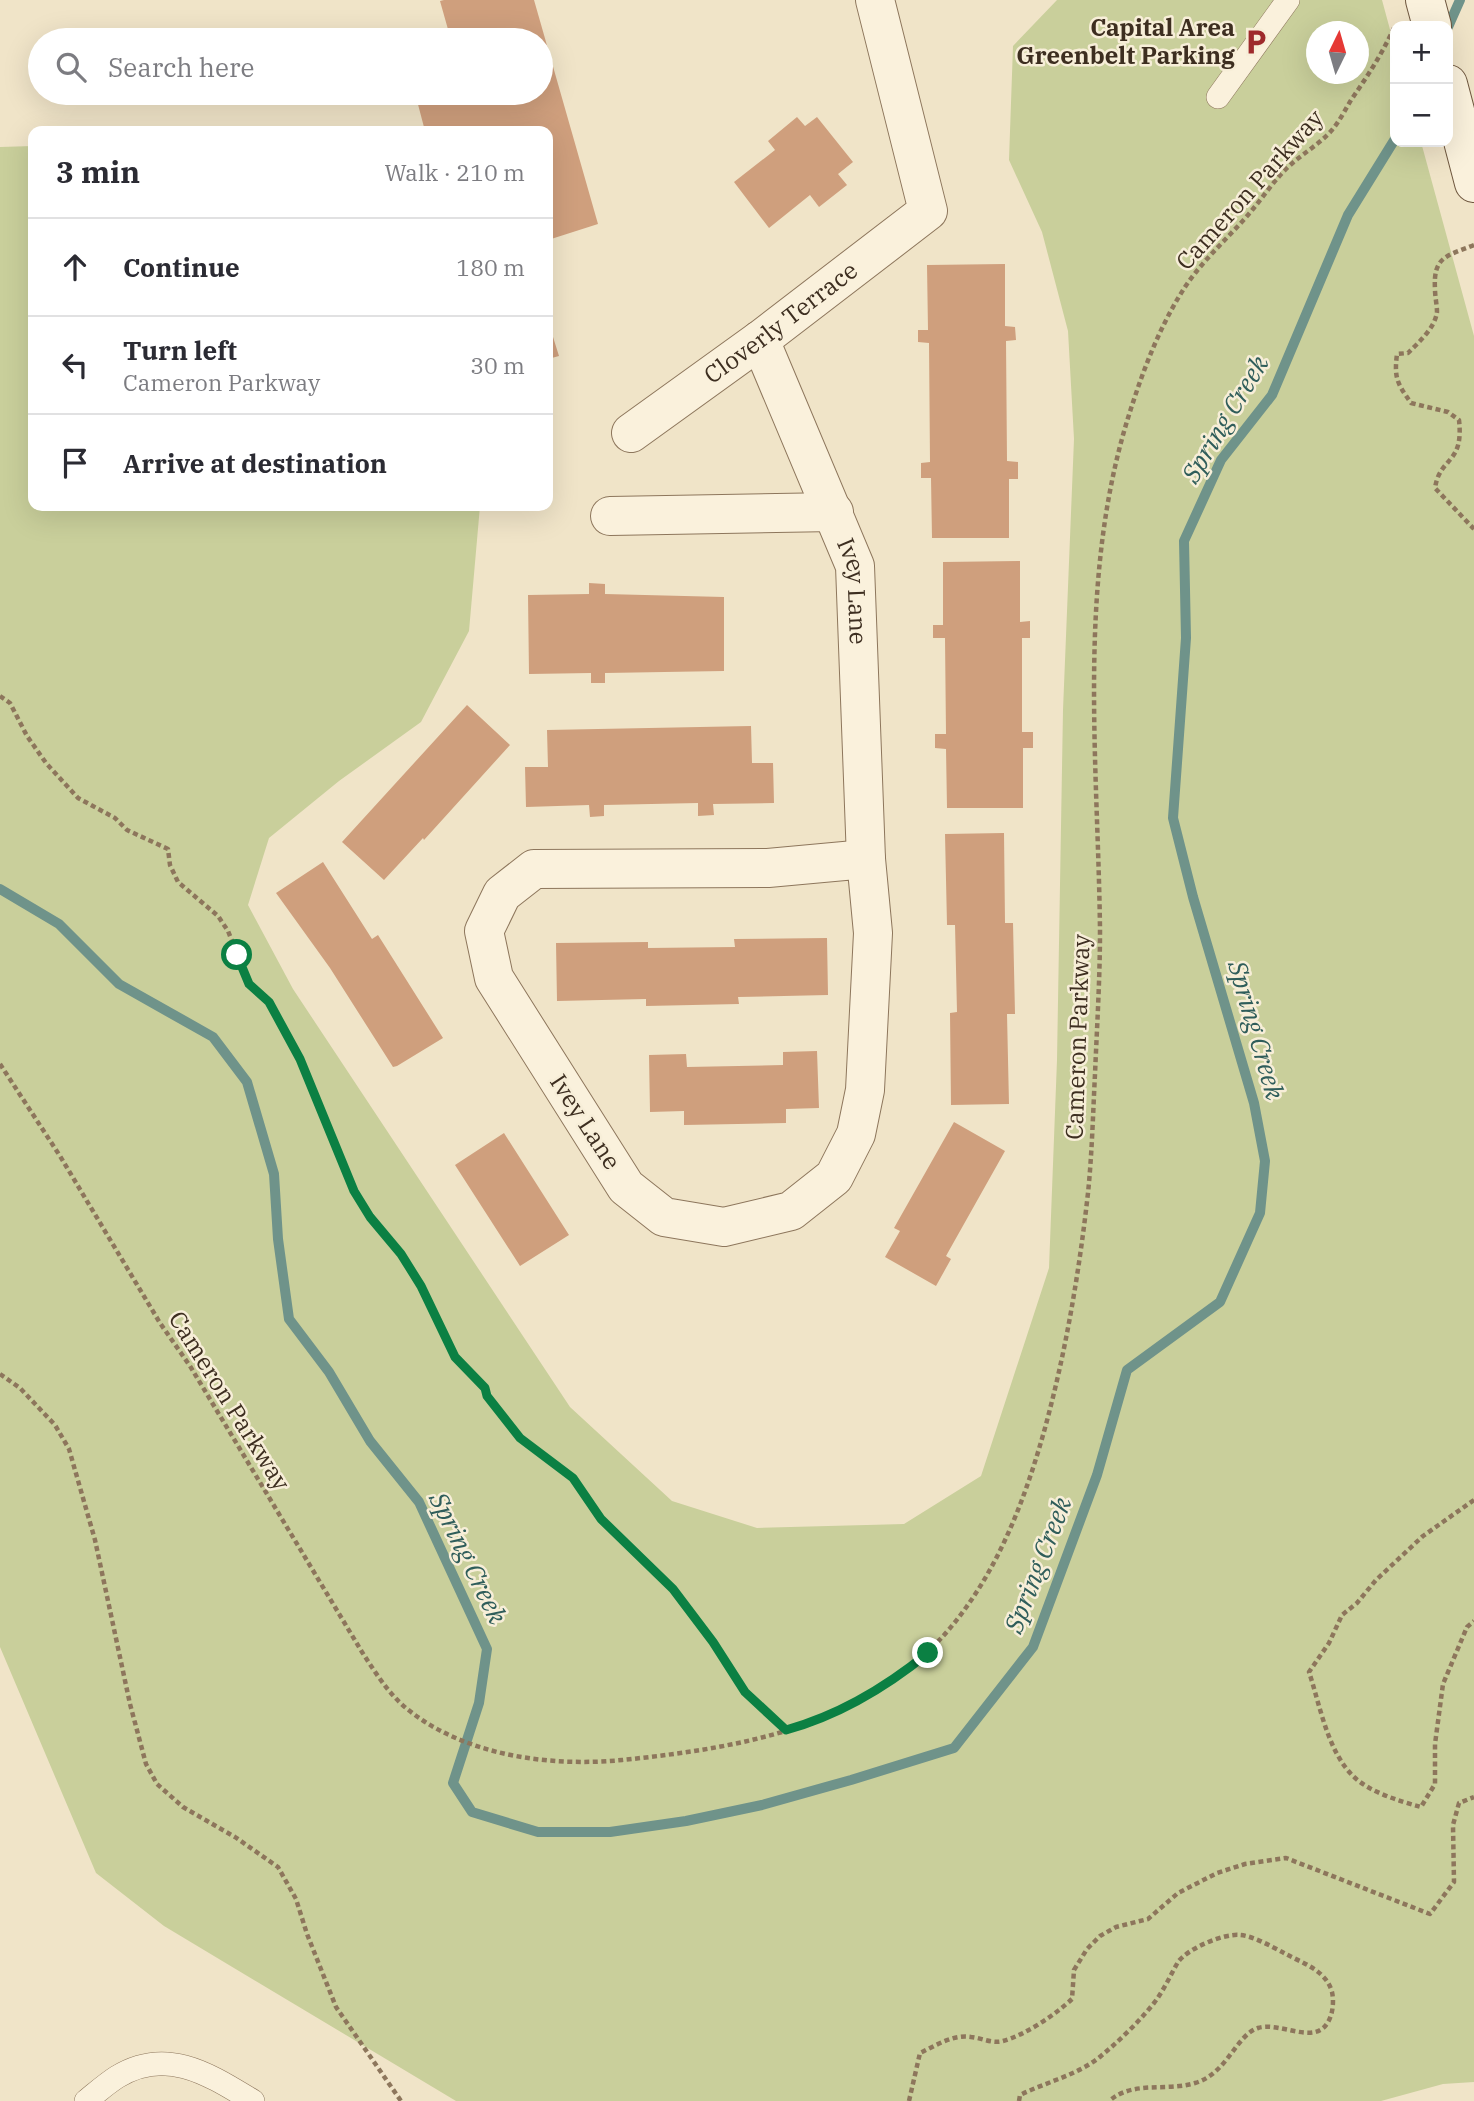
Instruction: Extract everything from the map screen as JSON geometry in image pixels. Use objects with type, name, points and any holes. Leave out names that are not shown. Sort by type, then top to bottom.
[{"type":"street","name":"Cloverly Terrace","points":[[631,433],[760,340],[928,211],[874,0]]},
{"type":"street","points":[[1425,0],[1431,21]]},
{"type":"street","points":[[1453,105],[1474,183]]},
{"type":"street","name":"Ivey Lane","points":[[760,340],[855,566],[866,859],[873,933],[865,1090],[856,1135],[834,1177],[791,1211],[724,1227],[664,1216],[626,1186],[494,978],[484,932],[502,894],[534,869],[768,868],[866,859]]},
{"type":"street","points":[[610,516],[834,512]]},
{"type":"lane","points":[[1218,97],[1288,0]]},
{"type":"lane","points":[[86,2101],[117,2077],[144,2065],[179,2064],[210,2075],[253,2101]]},
{"type":"path","name":"Cameron Parkway","points":[[0,1065],[60,1156],[160,1323],[190,1366],[377,1675],[404,1706],[421,1719],[450,1734],[500,1753],[557,1762],[616,1760],[723,1745],[786,1730],[811,1723],[881,1689],[928,1653],[953,1626],[983,1585],[1000,1553],[1023,1495],[1037,1454],[1061,1363],[1077,1280],[1089,1187],[1100,978],[1095,802],[1097,602],[1108,503],[1128,419],[1151,354],[1167,318],[1186,286],[1209,255],[1286,170],[1332,131],[1390,36]]},
{"type":"path","points":[[1474,246],[1443,257],[1436,267],[1434,277],[1437,313],[1431,327],[1408,353],[1397,354],[1395,370],[1397,383],[1411,402],[1448,412],[1459,420],[1461,440],[1456,454],[1437,476],[1435,488],[1474,529]]},
{"type":"path","points":[[0,696],[10,703],[27,736],[46,763],[78,798],[116,818],[127,830],[168,849],[170,865],[178,882],[218,915],[228,931],[249,984],[269,1002],[300,1059],[354,1191],[421,1286],[455,1357],[485,1388],[487,1396],[520,1438],[573,1478],[601,1519],[673,1589],[713,1642],[745,1692],[786,1730]]},
{"type":"path","points":[[0,1374],[20,1388],[55,1425],[69,1449],[94,1540],[130,1704],[146,1764],[157,1784],[183,1807],[235,1837],[278,1867],[296,1899],[336,2007],[401,2101]]},
{"type":"path","points":[[1474,1500],[1423,1536],[1342,1615],[1329,1643],[1309,1672],[1335,1750],[1353,1776],[1392,1799],[1421,1807],[1435,1784],[1435,1744],[1443,1684],[1467,1627],[1474,1621]]},
{"type":"path","points":[[909,2101],[920,2053],[957,2037],[971,2036],[989,2042],[1002,2042],[1053,2016],[1072,1999],[1074,1970],[1087,1949],[1100,1936],[1116,1927],[1148,1919],[1178,1893],[1217,1872],[1245,1864],[1286,1858],[1430,1914],[1454,1882],[1452,1825],[1460,1803],[1474,1797]]},
{"type":"path","points":[[1018,2101],[1020,2095],[1045,2082],[1073,2073],[1099,2058],[1131,2029],[1154,2003],[1171,1979],[1180,1960],[1197,1947],[1240,1934],[1313,1968],[1328,1982],[1333,1994],[1332,2015],[1326,2027],[1304,2033],[1270,2027],[1258,2028],[1249,2033],[1224,2065],[1196,2083],[1153,2089],[1135,2087],[1109,2101]]},
{"type":"green space","points":[[1057,0],[1382,0],[1390,30],[1390,147],[1422,147],[1474,336],[1474,2082],[1443,2084],[1381,2101],[456,2101],[164,1926],[96,1873],[0,1647],[0,147],[28,146],[28,511],[480,511],[469,631],[421,722],[339,781],[269,838],[248,905],[293,989],[570,1407],[672,1501],[757,1528],[904,1524],[981,1476],[1049,1268],[1057,1060],[1063,710],[1074,439],[1068,331],[1042,232],[1009,160],[1013,46]]},
{"type":"building","points":[[534,0],[542,28],[448,28],[440,1]]},
{"type":"building","points":[[553,66],[598,224],[553,238],[553,126],[424,126],[418,105],[553,105]]},
{"type":"building","points":[[797,117],[805,126],[817,117],[853,162],[838,174],[847,185],[819,207],[810,195],[769,228],[734,182],[775,150],[768,141]]},
{"type":"building","points":[[1005,264],[1005,326],[1015,327],[1016,340],[1006,341],[1007,461],[1018,462],[1018,479],[1009,479],[1009,538],[932,538],[931,478],[921,478],[921,463],[930,462],[929,343],[918,342],[918,330],[928,330],[927,265]]},
{"type":"building","points":[[553,337],[559,356],[553,358]]},
{"type":"building","points":[[1020,561],[1020,622],[1030,621],[1030,638],[1022,638],[1022,732],[1033,732],[1033,748],[1023,748],[1023,808],[947,808],[946,749],[935,748],[935,734],[946,734],[945,638],[933,638],[933,625],[943,625],[943,562]]},
{"type":"building","points":[[589,583],[605,584],[605,594],[724,597],[724,671],[605,673],[605,683],[591,683],[591,673],[529,674],[528,595],[589,594]]},
{"type":"building","points":[[467,705],[510,745],[384,880],[342,842]]},
{"type":"building","points":[[751,726],[752,763],[773,763],[774,803],[713,804],[714,815],[698,816],[698,803],[604,805],[604,816],[590,817],[589,805],[526,807],[525,767],[548,767],[547,730]]},
{"type":"building","points":[[1004,833],[1005,923],[1013,923],[1015,1014],[1007,1014],[1009,1104],[951,1105],[950,1013],[957,1012],[955,925],[947,925],[945,834]]},
{"type":"building","points":[[323,862],[372,939],[378,935],[443,1038],[397,1066],[393,1067],[330,968],[276,893]]},
{"type":"building","points":[[827,938],[828,995],[738,997],[739,1004],[646,1006],[646,999],[557,1001],[556,943],[648,942],[648,948],[735,947],[734,939]]},
{"type":"building","points":[[817,1051],[819,1108],[786,1109],[786,1123],[684,1125],[684,1111],[650,1112],[649,1055],[686,1054],[687,1067],[783,1065],[783,1052]]},
{"type":"building","points":[[954,1122],[1005,1151],[946,1256],[951,1259],[936,1286],[885,1257],[900,1231],[894,1228]]},
{"type":"building","points":[[504,1133],[569,1235],[520,1266],[455,1165]]},
{"type":"waterway","name":"Spring Creek","points":[[1451,21],[1460,0]]},
{"type":"waterway","name":"Spring Creek","points":[[0,889],[59,924],[119,984],[213,1037],[247,1082],[274,1174],[278,1239],[289,1319],[329,1372],[370,1441],[419,1502],[487,1649],[479,1703],[453,1783],[472,1812],[538,1832],[610,1832],[686,1821],[762,1805],[954,1748],[1033,1647],[1097,1475],[1127,1370],[1220,1302],[1260,1213],[1265,1161],[1254,1103],[1193,897],[1173,818],[1186,638],[1184,541],[1221,460],[1272,395],[1348,215],[1390,147]]},
{"type":"place","name":"Capital Area Greenbelt Parking","points":[[1256,42]]},
{"type":"route","points":[[237,955],[249,984],[269,1002],[300,1059],[354,1191],[421,1286],[455,1357],[485,1388],[487,1396],[520,1438],[573,1478],[601,1519],[673,1589],[693,1613],[745,1692],[786,1730],[811,1723],[881,1689],[928,1653]]}]
